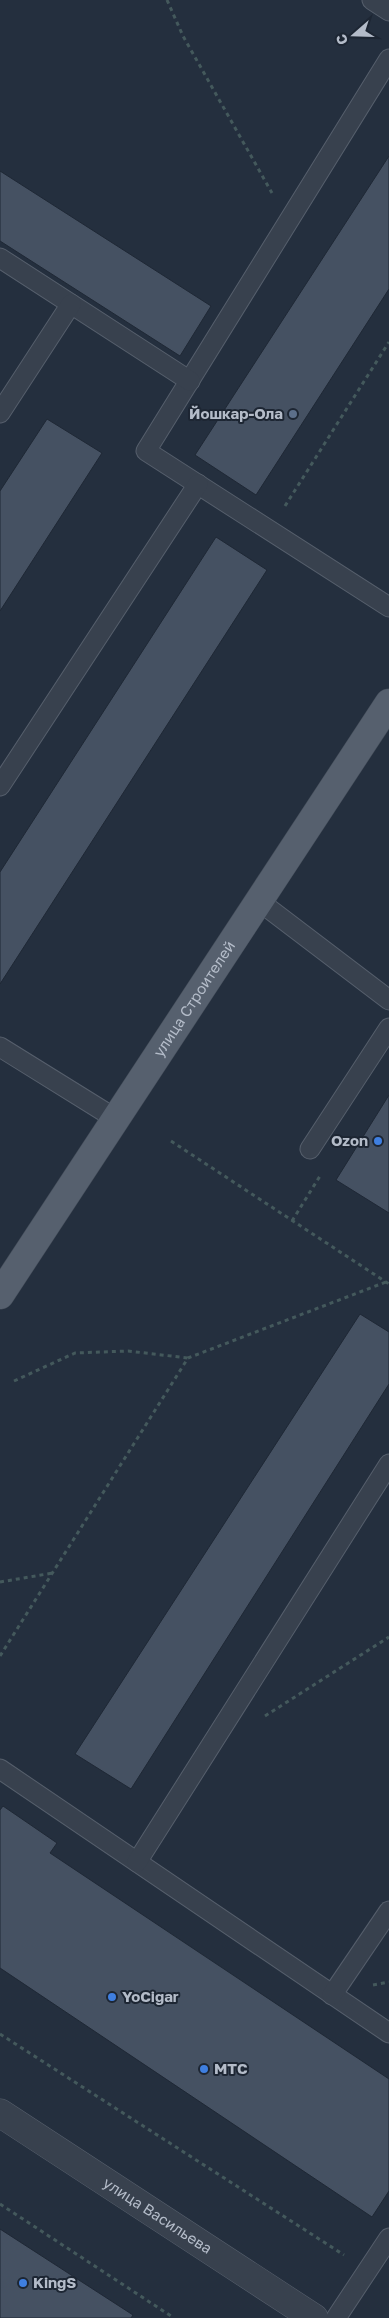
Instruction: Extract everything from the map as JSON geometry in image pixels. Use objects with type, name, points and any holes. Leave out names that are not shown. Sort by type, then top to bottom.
[{"type":"main road","name":"улица Строителей","points":[[0,1295],[389,703]]},
{"type":"street","name":"улица Васильева","points":[[0,2113],[314,2318]]},
{"type":"lane","points":[[372,0],[389,11]]},
{"type":"lane","points":[[389,59],[146,451],[389,607]]},
{"type":"lane","points":[[0,258],[190,381]]},
{"type":"lane","points":[[0,413],[71,304]]},
{"type":"lane","points":[[0,786],[198,484]]},
{"type":"lane","points":[[259,901],[389,1000]]},
{"type":"lane","points":[[310,1149],[389,1028]]},
{"type":"lane","points":[[0,1047],[116,1119]]},
{"type":"lane","points":[[137,1862],[389,1464]]},
{"type":"lane","points":[[0,1769],[389,2033]]},
{"type":"lane","points":[[332,1994],[389,1911]]},
{"type":"lane","points":[[336,2318],[389,2238]]},
{"type":"path","points":[[167,0],[183,36],[289,221]]},
{"type":"path","points":[[269,530],[389,342]]},
{"type":"path","points":[[170,1141],[387,1283]]},
{"type":"path","points":[[14,1381],[75,1354],[128,1351],[188,1358],[387,1283]]},
{"type":"path","points":[[0,1656],[188,1358]]},
{"type":"path","points":[[0,1582],[53,1573]]},
{"type":"path","points":[[256,1721],[389,1637]]},
{"type":"path","points":[[0,2034],[368,2270]]},
{"type":"path","points":[[0,2204],[174,2318]]},
{"type":"building","points":[[389,156],[389,289],[256,495],[195,455]]},
{"type":"building","points":[[0,171],[211,306],[180,356],[0,241]]},
{"type":"building","points":[[47,419],[102,453],[0,611],[0,491]]},
{"type":"building","points":[[216,537],[267,570],[0,984],[0,872]]},
{"type":"building","points":[[389,1095],[389,1213],[336,1180]]},
{"type":"building","points":[[360,1314],[389,1332],[389,1384],[131,1789],[75,1754]]},
{"type":"building","points":[[3,1806],[57,1843],[50,1853],[389,2079],[389,2191],[372,2217],[0,1968],[0,1810]]},
{"type":"building","points":[[0,2229],[133,2315],[131,2318],[0,2318]]},
{"type":"place","name":"Йошкар-Ола","points":[[293,414]]},
{"type":"place","name":"Ozon","points":[[378,1141]]},
{"type":"place","name":"YoCigar","points":[[112,1997]]},
{"type":"place","name":"МТС","points":[[204,2069]]},
{"type":"place","name":"KingS","points":[[23,2283]]}]
